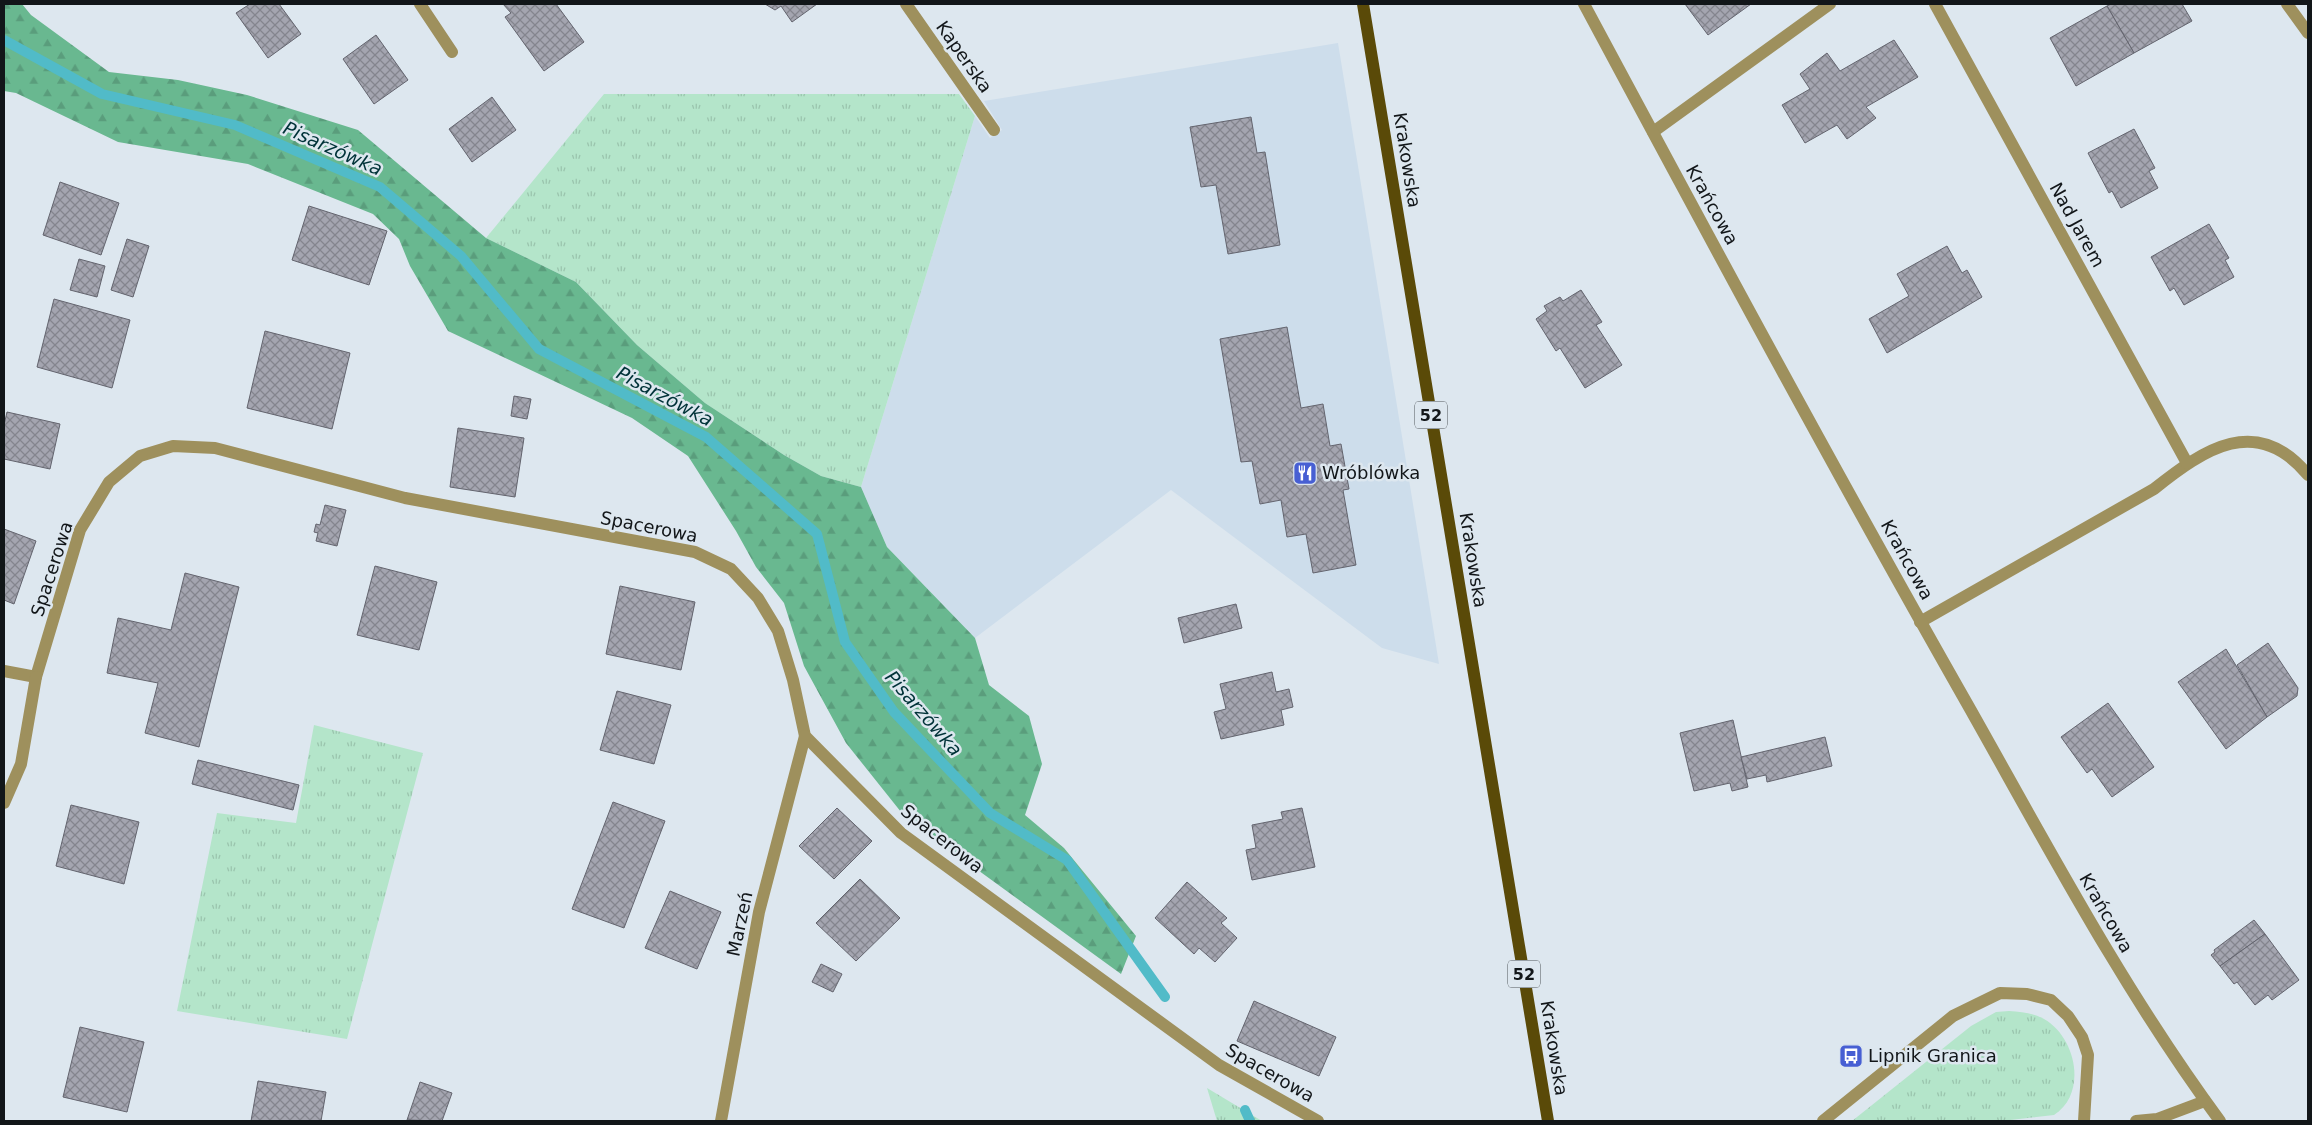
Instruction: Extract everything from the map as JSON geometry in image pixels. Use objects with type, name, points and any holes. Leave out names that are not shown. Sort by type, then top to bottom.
[{"type":"main road","name":"Krakowska","points":[[1363,4],[1548,1121]]},
{"type":"street","points":[[420,4],[452,52]]},
{"type":"street","name":"Kaperska","points":[[906,4],[994,130]]},
{"type":"street","name":"Krańcowa","points":[[1584,4],[1920,622],[2134,996],[2220,1121]]},
{"type":"street","points":[[1653,132],[1830,4]]},
{"type":"street","name":"Nad Jarem","points":[[1936,4],[2187,463]]},
{"type":"street","points":[[2286,4],[2308,33]]},
{"type":"street","points":[[1920,622],[2154,489],[2187,463],[2223,446],[2252,440],[2273,445],[2292,457],[2308,475]]},
{"type":"street","name":"Spacerowa","points":[[4,803],[21,764],[36,677],[80,530],[109,482],[140,456],[173,446],[215,448],[405,498],[696,552],[731,569],[758,598],[778,631],[793,680],[805,736],[901,833],[1220,1065],[1318,1121]]},
{"type":"street","points":[[4,671],[36,677]]},
{"type":"street","name":"Marzeń","points":[[721,1121],[759,912],[805,736]]},
{"type":"street","points":[[1823,1121],[1953,1016],[2000,993],[2027,994],[2051,1000],[2068,1016],[2082,1037],[2088,1055],[2084,1121]]},
{"type":"street","points":[[2136,1121],[2157,1119],[2205,1101]]},
{"type":"shaded area","points":[[1338,43],[1439,664],[1382,648],[1171,490],[975,638],[887,547],[861,487],[975,116],[990,138],[1002,130],[984,101]]},
{"type":"green space","points":[[4,4],[22,4],[31,15],[109,72],[178,80],[247,95],[358,130],[486,238],[576,282],[637,345],[705,403],[784,455],[821,476],[861,487],[887,547],[975,638],[989,685],[1029,716],[1042,764],[1025,815],[1064,848],[1136,936],[1121,974],[905,817],[846,743],[804,666],[784,603],[756,567],[736,531],[688,456],[632,418],[448,331],[410,266],[399,239],[373,214],[248,164],[118,142],[16,93],[4,91]]},
{"type":"green space","points":[[604,94],[959,94],[975,116],[861,487],[821,476],[784,455],[705,403],[637,345],[576,282],[486,238]]},
{"type":"green space","points":[[314,725],[423,753],[347,1039],[177,1011],[217,813],[296,823]]},
{"type":"green space","points":[[2009,1011],[2032,1014],[2044,1019],[2055,1027],[2064,1038],[2070,1051],[2074,1066],[2074,1080],[2071,1093],[2065,1105],[2054,1115],[2002,1121],[1852,1121],[1971,1026],[1996,1012]]},
{"type":"green space","points":[[1207,1088],[1262,1121],[1217,1121]]},
{"type":"building","points":[[250,4],[279,4],[301,34],[268,58],[236,13]]},
{"type":"building","points":[[503,4],[556,4],[584,42],[544,71],[505,17],[511,13]]},
{"type":"building","points":[[765,4],[817,4],[792,22],[781,6],[775,10]]},
{"type":"building","points":[[1685,4],[1751,4],[1708,35]]},
{"type":"building","points":[[2111,4],[2182,4],[2192,21],[2134,53],[2107,6]]},
{"type":"building","points":[[2107,6],[2134,53],[2076,86],[2050,38]]},
{"type":"building","points":[[376,35],[408,80],[374,104],[343,59]]},
{"type":"building","points":[[1894,40],[1918,77],[1866,107],[1876,118],[1847,139],[1837,125],[1805,143],[1782,105],[1810,89],[1800,74],[1827,53],[1840,71]]},
{"type":"building","points":[[492,97],[516,130],[472,162],[449,129]]},
{"type":"building","points":[[1251,117],[1257,153],[1265,152],[1280,245],[1228,254],[1216,185],[1201,187],[1190,127]]},
{"type":"building","points":[[2134,129],[2155,168],[2149,171],[2158,188],[2121,208],[2112,191],[2109,193],[2088,153]]},
{"type":"building","points":[[60,182],[119,203],[101,255],[43,235]]},
{"type":"building","points":[[309,206],[387,231],[369,285],[292,260]]},
{"type":"building","points":[[2209,224],[2229,258],[2225,260],[2234,277],[2184,305],[2174,288],[2170,291],[2151,257]]},
{"type":"building","points":[[127,239],[149,246],[133,297],[111,290]]},
{"type":"building","points":[[1947,246],[1962,273],[1967,270],[1982,297],[1887,353],[1869,319],[1909,296],[1897,274]]},
{"type":"building","points":[[79,259],[105,266],[97,297],[70,290]]},
{"type":"building","points":[[1581,290],[1602,322],[1596,325],[1622,365],[1585,388],[1560,348],[1556,351],[1536,319],[1547,311],[1544,306],[1560,297],[1563,301]]},
{"type":"building","points":[[54,299],[130,320],[112,388],[37,367]]},
{"type":"building","points":[[1287,327],[1301,408],[1323,404],[1330,446],[1341,444],[1349,489],[1343,490],[1356,565],[1313,573],[1306,534],[1287,537],[1281,500],[1260,504],[1252,461],[1241,462],[1220,339]]},
{"type":"building","points":[[265,331],[350,353],[332,429],[247,408]]},
{"type":"building","points":[[514,396],[531,399],[527,419],[511,416]]},
{"type":"building","points":[[7,412],[60,424],[50,469],[4,459],[4,425]]},
{"type":"building","points":[[458,428],[524,438],[515,497],[450,487]]},
{"type":"building","points":[[325,505],[346,510],[337,546],[316,541],[318,533],[314,532],[316,524],[320,525]]},
{"type":"building","points":[[4,529],[36,541],[14,604],[4,600]]},
{"type":"building","points":[[375,566],[437,582],[419,650],[357,635]]},
{"type":"building","points":[[185,573],[239,587],[199,747],[145,733],[158,683],[107,673],[118,618],[171,630]]},
{"type":"building","points":[[620,586],[695,602],[681,670],[606,654]]},
{"type":"building","points":[[1236,604],[1242,628],[1184,643],[1178,618]]},
{"type":"building","points":[[2268,643],[2298,688],[2297,696],[2267,717],[2237,665]]},
{"type":"building","points":[[2226,649],[2267,717],[2226,749],[2178,682]]},
{"type":"building","points":[[1272,672],[1276,692],[1289,689],[1293,707],[1281,710],[1284,725],[1221,739],[1214,712],[1226,709],[1220,684]]},
{"type":"building","points":[[617,691],[671,705],[654,764],[600,750]]},
{"type":"building","points":[[2108,703],[2154,767],[2112,797],[2092,769],[2087,773],[2061,737]]},
{"type":"building","points":[[1733,720],[1748,787],[1732,791],[1730,783],[1694,791],[1680,733]]},
{"type":"building","points":[[1825,737],[1832,766],[1767,782],[1766,775],[1747,779],[1741,757]]},
{"type":"building","points":[[198,760],[299,785],[293,810],[192,784]]},
{"type":"building","points":[[613,802],[665,821],[624,928],[572,909]]},
{"type":"building","points":[[71,805],[139,822],[124,884],[56,866]]},
{"type":"building","points":[[837,808],[872,841],[834,879],[799,846]]},
{"type":"building","points":[[1302,808],[1315,867],[1252,880],[1246,850],[1256,848],[1252,825],[1283,819],[1281,812]]},
{"type":"building","points":[[860,879],[900,918],[856,961],[816,923]]},
{"type":"building","points":[[1187,882],[1227,918],[1221,923],[1237,938],[1215,962],[1199,948],[1194,954],[1155,918]]},
{"type":"building","points":[[670,891],[721,912],[697,969],[645,948]]},
{"type":"building","points":[[2254,920],[2265,934],[2220,966],[2211,955],[2215,952],[2214,950]]},
{"type":"building","points":[[2265,934],[2299,980],[2272,1000],[2268,995],[2255,1005],[2237,982],[2234,984],[2220,966]]},
{"type":"building","points":[[821,964],[842,974],[833,992],[812,982]]},
{"type":"building","points":[[1254,1001],[1336,1037],[1319,1076],[1237,1041]]},
{"type":"building","points":[[80,1027],[144,1042],[127,1112],[63,1097]]},
{"type":"building","points":[[258,1081],[326,1092],[321,1121],[251,1121]]},
{"type":"building","points":[[420,1082],[452,1093],[442,1121],[407,1120]]},
{"type":"waterway","name":"Pisarzówka","points":[[4,40],[102,94],[235,125],[380,187],[461,256],[539,349],[706,437],[817,534],[845,642],[894,712],[990,813],[1067,860],[1165,997]]},
{"type":"waterway","name":"Pisarzówka","points":[[1245,1110],[1250,1121]]},
{"type":"place","name":"Wróblówka","points":[[1305,473]]},
{"type":"place","name":"Lipnik Granica","points":[[1851,1056]]}]
